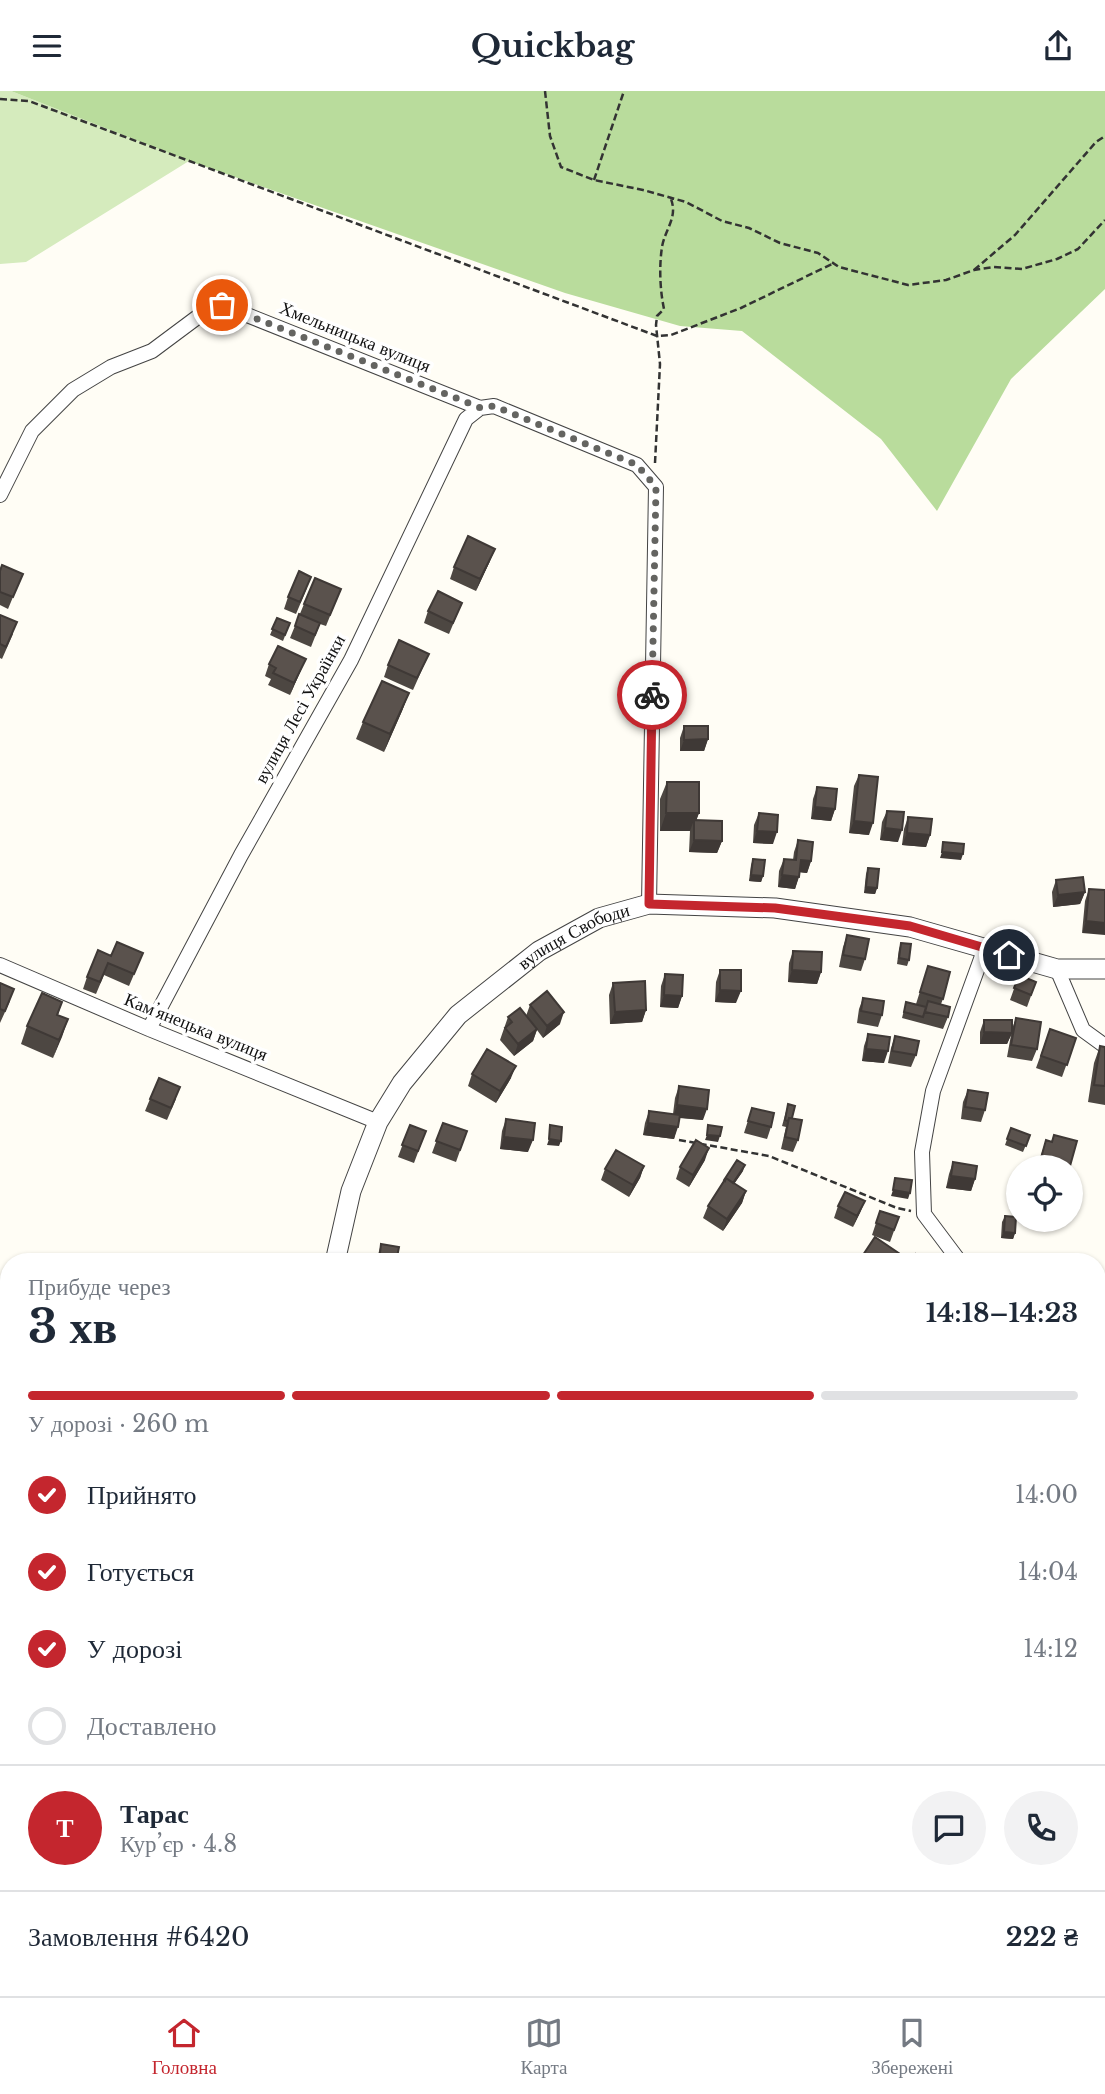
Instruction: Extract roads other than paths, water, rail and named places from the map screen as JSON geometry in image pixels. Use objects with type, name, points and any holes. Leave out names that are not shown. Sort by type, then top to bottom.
[{"type":"street","name":"Хмельницька вулиця","points":[[0,495],[32,431],[73,390],[111,367],[152,351],[211,307],[222,305],[481,408]]},
{"type":"street","points":[[481,408],[494,406],[637,465],[656,487],[649,904]]},
{"type":"street","name":"вулиця Лесі Українки","points":[[149,1030],[241,855],[351,660],[466,419],[481,408]]},
{"type":"street","name":"вулиця Свободи","points":[[337,1253],[351,1191],[378,1122],[402,1083],[458,1016],[539,951],[599,918],[649,904],[775,908],[910,926],[1057,968],[1105,969]]},
{"type":"street","points":[[953,1253],[924,1213],[922,1152],[933,1091],[985,948]]},
{"type":"street","name":"Камʼянецька вулиця","points":[[0,965],[149,1030],[378,1122]]},
{"type":"street","points":[[1057,968],[1083,1030],[1105,1047]]}]
